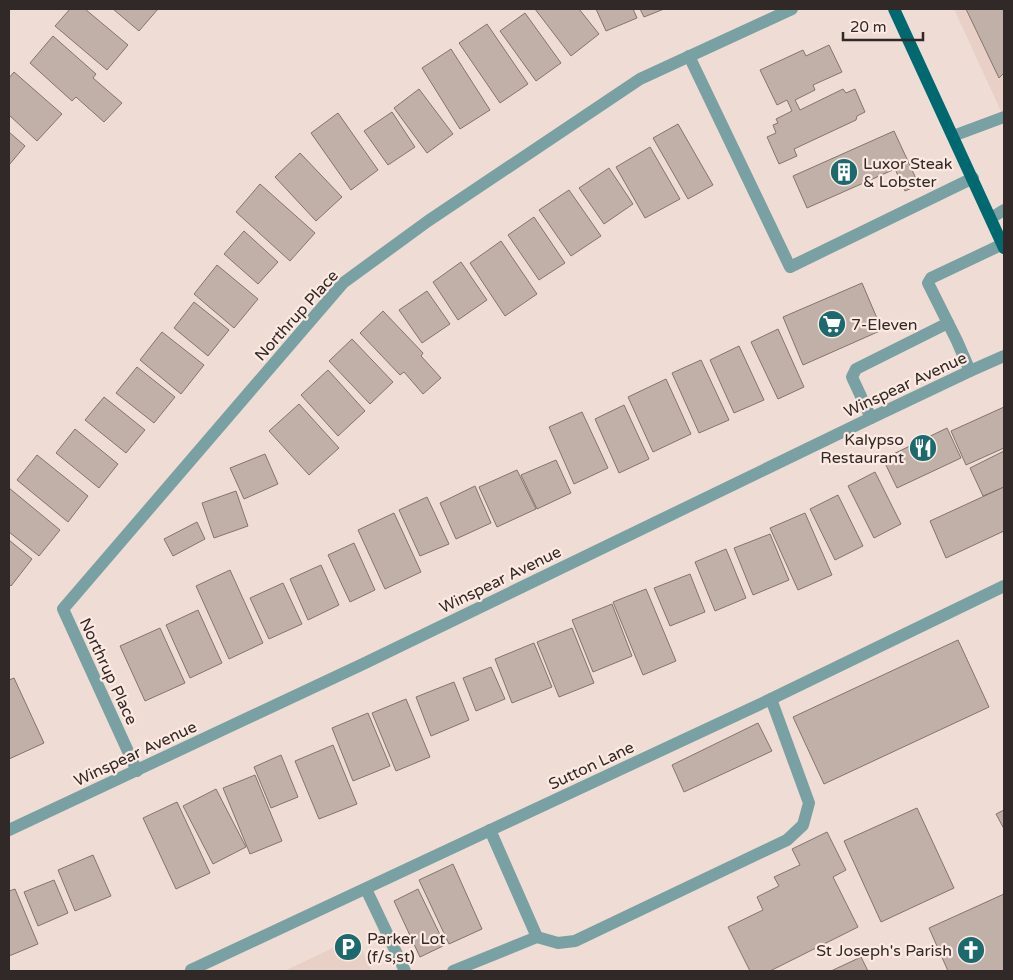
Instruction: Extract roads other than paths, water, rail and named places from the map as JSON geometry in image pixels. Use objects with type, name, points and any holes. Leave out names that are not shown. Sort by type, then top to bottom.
[{"type":"main road","points":[[894,9],[1004,246]]},
{"type":"street","name":"Northrup Place","points":[[137,771],[63,609],[343,283],[428,222],[640,79],[792,9]]},
{"type":"street","points":[[690,56],[790,266],[973,178]]},
{"type":"street","points":[[953,136],[1004,117]]},
{"type":"street","points":[[991,218],[1004,210]]},
{"type":"street","points":[[970,371],[928,283],[931,278],[1004,246]]},
{"type":"street","points":[[870,418],[852,377],[856,369],[948,324]]},
{"type":"street","name":"Winspear Avenue","points":[[9,830],[363,664],[870,418],[1004,356]]},
{"type":"street","name":"Sutton Lane","points":[[191,970],[771,699],[1004,586]]},
{"type":"street","points":[[453,971],[536,937],[558,943],[575,941],[787,840],[802,825],[809,803],[771,699]]},
{"type":"street","points":[[490,830],[536,937]]},
{"type":"street","points":[[366,889],[406,971]]},
{"type":"place","name":"Luxor Steak & Lobster","points":[[844,172]]},
{"type":"place","name":"7-Eleven","points":[[832,324]]},
{"type":"place","name":"Kalypso Restaurant","points":[[923,448]]},
{"type":"place","name":"Parker Lot (f/s,st)","points":[[348,947]]},
{"type":"place","name":"St Joseph's Parish","points":[[971,950]]}]
